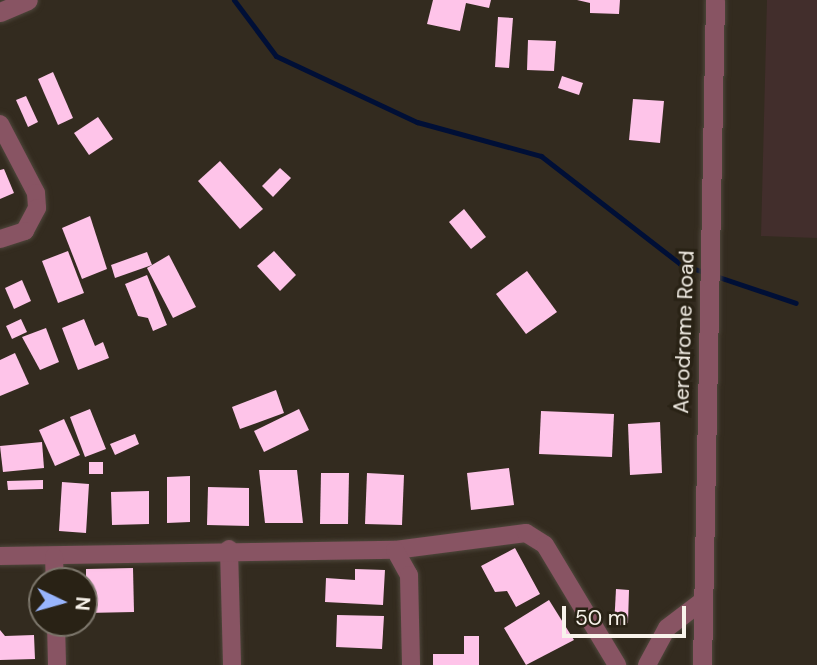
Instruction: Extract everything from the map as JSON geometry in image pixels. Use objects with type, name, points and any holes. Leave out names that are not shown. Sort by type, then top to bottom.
[{"type":"street","points":[[0,12],[27,0]]},
{"type":"street","name":"Aerodrome Road","points":[[702,665],[706,291],[715,0]]},
{"type":"street","points":[[0,124],[36,192],[37,208],[25,231],[0,239]]},
{"type":"street","points":[[0,556],[54,557],[229,549],[395,550],[526,533],[545,545],[617,665]]},
{"type":"street","points":[[229,549],[232,665]]},
{"type":"street","points":[[395,550],[409,575],[411,665]]},
{"type":"street","points":[[54,557],[54,567]]},
{"type":"street","points":[[647,665],[667,628],[701,602]]},
{"type":"street","points":[[56,637],[57,665]]},
{"type":"shaded area","points":[[767,0],[817,0],[817,238],[761,236]]},
{"type":"building","points":[[433,0],[491,0],[489,8],[466,3],[460,31],[427,24]]},
{"type":"building","points":[[577,0],[620,0],[619,14],[590,13],[590,3]]},
{"type":"building","points":[[498,17],[513,18],[509,68],[495,67]]},
{"type":"building","points":[[528,40],[556,41],[554,71],[527,70]]},
{"type":"building","points":[[53,72],[73,118],[58,125],[38,79]]},
{"type":"building","points":[[562,76],[583,83],[579,95],[558,88]]},
{"type":"building","points":[[26,96],[38,122],[28,127],[16,100]]},
{"type":"building","points":[[633,99],[664,101],[660,143],[629,140]]},
{"type":"building","points":[[98,117],[113,139],[89,155],[74,133]]},
{"type":"building","points":[[220,161],[263,209],[240,229],[198,181]]},
{"type":"building","points":[[280,168],[291,178],[273,197],[262,186]]},
{"type":"building","points":[[4,169],[14,193],[0,199],[0,170]]},
{"type":"building","points":[[464,209],[486,237],[471,249],[449,222]]},
{"type":"building","points":[[90,216],[107,269],[82,279],[62,228]]},
{"type":"building","points":[[68,251],[84,293],[58,303],[42,261]]},
{"type":"building","points":[[274,251],[296,275],[280,291],[257,266]]},
{"type":"building","points":[[147,252],[152,265],[115,278],[111,265]]},
{"type":"building","points":[[169,255],[196,307],[173,318],[147,268]]},
{"type":"building","points":[[527,271],[557,312],[526,334],[496,294]]},
{"type":"building","points":[[147,275],[167,325],[153,331],[148,318],[138,316],[125,284]]},
{"type":"building","points":[[22,280],[31,301],[14,309],[5,288]]},
{"type":"building","points":[[21,319],[27,332],[12,339],[6,326]]},
{"type":"building","points":[[84,319],[95,346],[103,342],[109,358],[78,370],[62,328]]},
{"type":"building","points":[[46,328],[59,362],[40,370],[22,337]]},
{"type":"building","points":[[15,353],[29,384],[0,396],[0,360]]},
{"type":"building","points":[[276,390],[284,413],[240,429],[232,407]]},
{"type":"building","points":[[90,409],[106,449],[85,457],[70,417]]},
{"type":"building","points":[[299,409],[309,430],[264,452],[254,431]]},
{"type":"building","points":[[541,411],[614,414],[612,457],[539,454]]},
{"type":"building","points":[[64,419],[80,455],[55,466],[39,430]]},
{"type":"building","points":[[660,422],[662,473],[630,475],[628,424]]},
{"type":"building","points":[[135,434],[139,444],[115,455],[110,444]]},
{"type":"building","points":[[42,442],[44,468],[3,472],[0,446]]},
{"type":"building","points":[[89,462],[103,462],[103,474],[89,474]]},
{"type":"building","points":[[509,468],[514,505],[471,510],[467,473]]},
{"type":"building","points":[[259,470],[297,470],[303,523],[265,523]]},
{"type":"building","points":[[321,473],[349,473],[348,524],[320,524]]},
{"type":"building","points":[[367,473],[404,475],[402,525],[365,524]]},
{"type":"building","points":[[190,476],[190,522],[167,523],[167,477]]},
{"type":"building","points":[[43,480],[43,489],[8,490],[7,481]]},
{"type":"building","points":[[62,482],[89,484],[86,533],[59,531]]},
{"type":"building","points":[[208,487],[249,488],[249,526],[207,525]]},
{"type":"building","points":[[149,491],[149,524],[112,525],[111,492]]},
{"type":"building","points":[[515,548],[540,594],[516,607],[507,591],[495,592],[481,566]]},
{"type":"building","points":[[133,568],[134,612],[98,613],[98,569]]},
{"type":"building","points":[[355,569],[385,570],[383,605],[325,602],[326,578],[355,580]]},
{"type":"building","points":[[616,589],[629,590],[628,623],[614,627]]},
{"type":"building","points":[[549,600],[574,640],[526,665],[504,628]]},
{"type":"building","points":[[337,615],[384,616],[382,649],[336,647]]},
{"type":"building","points":[[0,630],[5,636],[34,637],[35,659],[0,660]]},
{"type":"building","points":[[464,636],[479,636],[479,665],[433,665],[433,654],[464,654]]},
{"type":"waterway","points":[[234,0],[276,56],[417,122],[541,156],[680,264],[796,303]]}]
